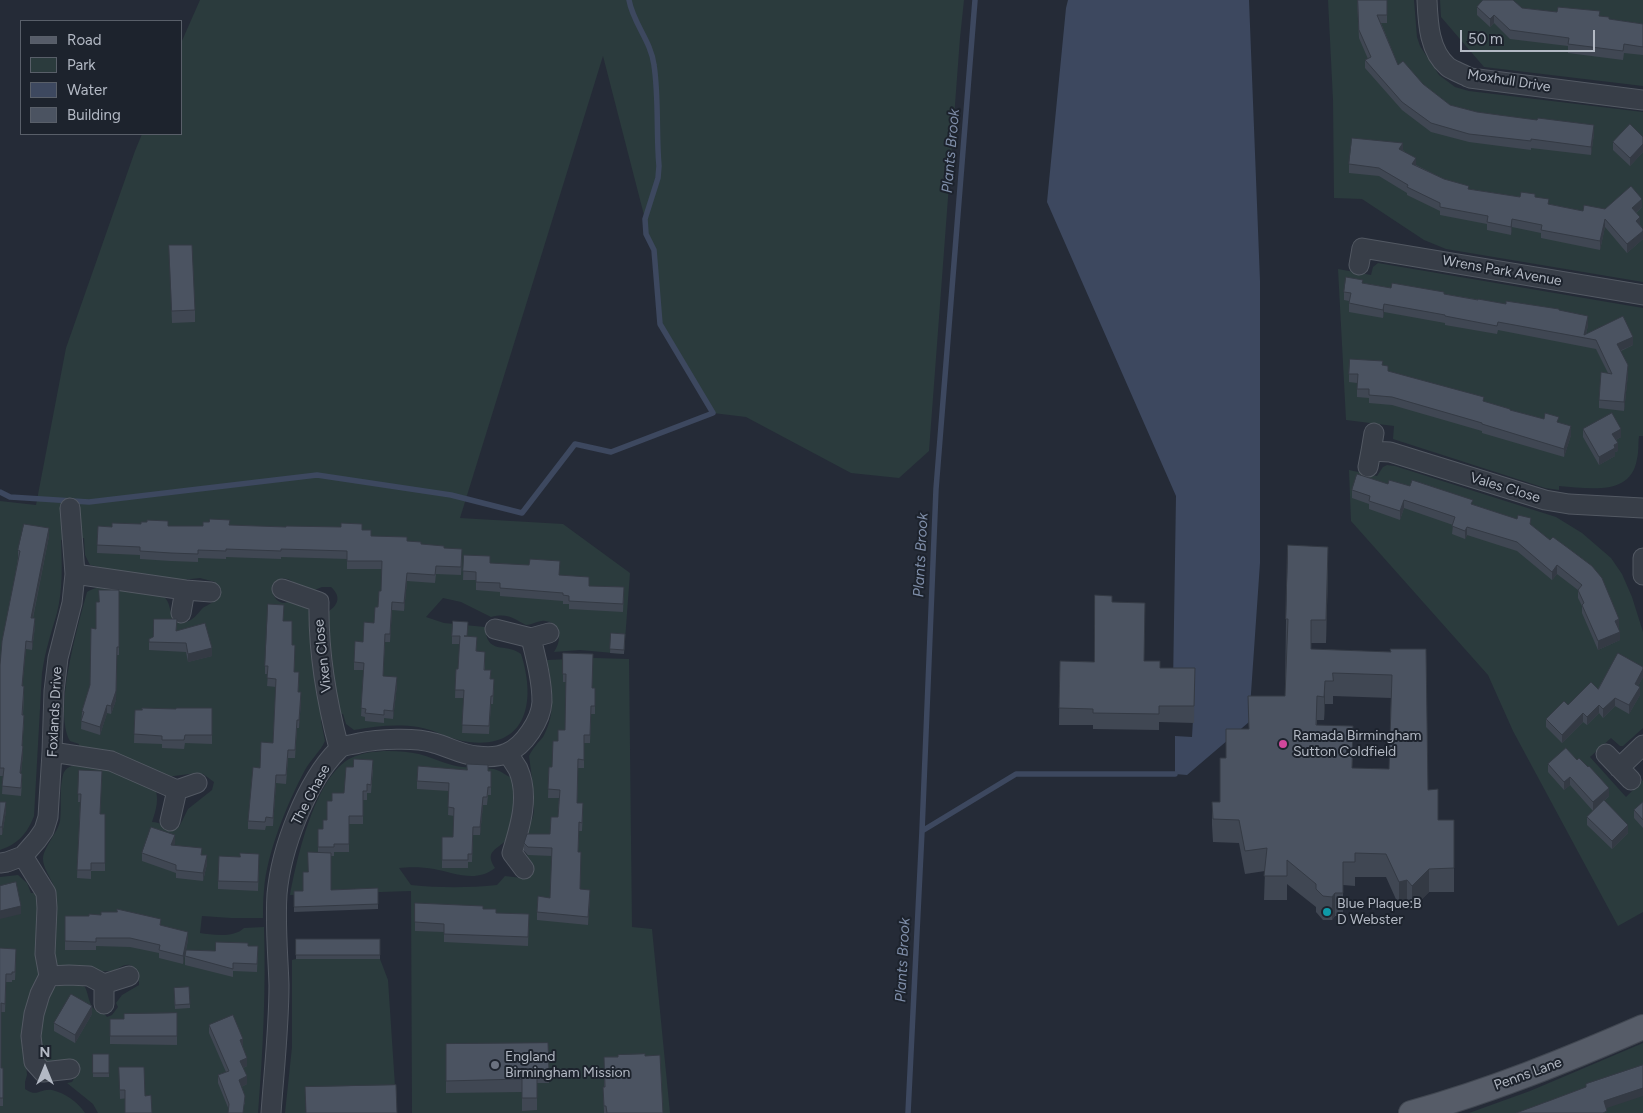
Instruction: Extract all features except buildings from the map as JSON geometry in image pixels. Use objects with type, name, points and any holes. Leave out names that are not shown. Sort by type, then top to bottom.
[{"type":"main road","name":"Penns Lane","points":[[1411,1113],[1470,1095],[1559,1063],[1643,1027]]},
{"type":"street","name":"Moxhull Drive","points":[[1427,0],[1433,47],[1448,66],[1470,78],[1643,100]]},
{"type":"street","name":"Wrens Park Avenue","points":[[1362,248],[1643,295]]},
{"type":"street","name":"Vales Close","points":[[1371,450],[1390,452],[1544,500],[1569,504],[1643,508]]},
{"type":"street","name":"Foxlands Drive","points":[[23,856],[38,840],[44,830],[48,817],[54,691],[58,658],[72,603],[75,574],[70,508]]},
{"type":"street","points":[[1643,558],[1643,576]]},
{"type":"street","points":[[75,574],[211,592]]},
{"type":"street","points":[[181,613],[185,590]]},
{"type":"street","name":"Vixen Close","points":[[282,590],[319,602],[318,632],[323,678],[340,748]]},
{"type":"street","points":[[340,748],[368,741],[397,739],[433,742],[458,752],[478,756],[495,756],[507,753],[527,737],[537,720],[542,703],[539,679],[540,636],[495,629]]},
{"type":"street","points":[[1619,767],[1643,745]]},
{"type":"street","name":"The Chase","points":[[271,1113],[279,986],[277,894],[282,862],[301,809],[320,772],[340,748]]},
{"type":"street","points":[[52,752],[111,761],[177,790],[197,783]]},
{"type":"street","points":[[507,753],[518,769],[523,789],[523,809],[518,832],[504,854],[524,869]]},
{"type":"street","points":[[170,820],[177,790]]},
{"type":"street","points":[[0,863],[23,856],[46,892],[45,954],[49,976],[40,994],[34,1014],[31,1036],[34,1062],[40,1078],[70,1069]]},
{"type":"street","points":[[49,976],[68,974],[90,976],[104,984],[129,976]]},
{"type":"street","points":[[104,984],[104,1004]]},
{"type":"green space","points":[[200,0],[964,0],[929,451],[899,478],[851,473],[746,417],[713,413],[660,324],[654,250],[646,234],[645,219],[603,56],[460,518],[563,524],[630,573],[624,654],[580,650],[554,652],[557,648],[559,633],[551,622],[543,621],[526,625],[506,616],[491,617],[461,602],[443,598],[426,617],[444,623],[485,627],[486,636],[493,645],[521,654],[528,688],[527,704],[523,718],[515,729],[504,738],[489,742],[462,741],[425,728],[410,726],[370,727],[354,730],[346,724],[343,714],[337,713],[326,613],[336,604],[337,594],[331,587],[322,587],[312,591],[300,587],[288,579],[279,580],[274,586],[273,591],[276,599],[282,603],[291,601],[306,606],[310,613],[324,714],[321,721],[325,741],[305,770],[291,798],[279,829],[266,875],[263,918],[202,916],[200,933],[229,935],[244,928],[264,927],[264,1020],[258,1113],[98,1113],[93,1104],[67,1083],[72,1082],[76,1075],[44,1061],[39,1055],[39,1013],[53,989],[60,985],[73,983],[85,987],[93,1008],[107,1017],[112,1015],[118,1007],[116,1003],[122,995],[139,985],[139,979],[138,973],[130,965],[111,971],[88,971],[71,970],[54,962],[51,888],[54,887],[44,866],[43,859],[45,850],[60,821],[63,775],[68,768],[78,765],[90,765],[120,773],[154,786],[157,800],[152,822],[160,823],[168,828],[179,827],[188,809],[212,790],[214,782],[203,774],[197,773],[166,777],[79,750],[79,744],[70,741],[65,727],[64,710],[73,646],[87,592],[94,589],[112,587],[160,594],[165,597],[173,617],[181,623],[195,617],[204,607],[215,601],[217,587],[215,582],[200,578],[182,580],[113,575],[113,570],[90,565],[85,555],[84,538],[61,540],[62,568],[60,595],[42,673],[34,816],[21,838],[12,845],[0,850],[0,501],[36,505],[66,348],[135,151],[142,135],[182,135],[182,41]]},
{"type":"green space","points":[[1328,0],[1414,0],[1417,37],[1420,46],[1439,75],[1455,87],[1469,91],[1643,112],[1643,282],[1446,249],[1424,240],[1362,199],[1334,198],[1333,100]]},
{"type":"green space","points":[[1440,0],[1643,0],[1643,86],[1484,67],[1441,17]]},
{"type":"green space","points":[[1378,263],[1643,308],[1643,436],[1639,436],[1637,459],[1633,471],[1626,480],[1607,488],[1559,486],[1559,490],[1545,488],[1393,439],[1394,426],[1346,420],[1338,269],[1371,275],[1373,267]]},
{"type":"green space","points":[[1387,465],[1556,517],[1582,533],[1611,558],[1622,574],[1632,597],[1643,632],[1643,728],[1623,746],[1620,746],[1611,738],[1590,757],[1626,797],[1643,780],[1643,912],[1618,926],[1513,731],[1488,675],[1351,521],[1349,470],[1377,476],[1383,467]]},
{"type":"green space","points":[[629,659],[632,927],[652,929],[670,1113],[412,1113],[411,891],[290,895],[297,861],[310,819],[327,782],[338,768],[351,758],[359,755],[384,751],[402,752],[419,754],[457,766],[494,769],[514,779],[515,807],[506,840],[491,854],[495,868],[488,873],[465,876],[434,869],[399,868],[411,885],[433,887],[497,885],[505,876],[522,878],[527,876],[531,865],[524,842],[526,831],[533,818],[534,809],[529,790],[529,787],[533,786],[529,756],[533,748],[543,737],[552,709],[552,689],[547,660]]},
{"type":"green space","points":[[18,875],[27,883],[31,893],[36,893],[38,899],[39,975],[23,1032],[27,1075],[25,1089],[33,1093],[52,1090],[62,1093],[75,1102],[85,1113],[0,1113],[0,877]]},
{"type":"green space","points":[[380,959],[388,980],[396,1101],[305,1103],[306,1113],[285,1113],[292,1047],[292,960]]},
{"type":"green space","points":[[1643,1043],[1643,1113],[1469,1113],[1530,1091]]},
{"type":"water","points":[[1068,0],[1249,0],[1260,281],[1260,563],[1249,722],[1187,775],[1175,774],[1175,736],[1192,737],[1195,684],[1173,684],[1176,496],[1047,202]]},
{"type":"waterway","points":[[0,492],[10,497],[89,502],[317,475],[451,495],[522,513],[575,444],[611,452],[713,413],[660,324],[654,250],[646,234],[645,219],[658,178],[659,166],[656,77],[652,56],[629,0]]},
{"type":"waterway","name":"Plants Brook","points":[[908,1113],[936,489],[975,0]]},
{"type":"waterway","points":[[922,831],[1016,774],[1175,774]]},
{"type":"place","name":"Ramada Birmingham Sutton Coldfield","points":[[1283,744]]},
{"type":"place","name":"Blue Plaque:B D Webster","points":[[1327,912]]},
{"type":"place","name":"England Birmingham Mission","points":[[495,1065]]}]
